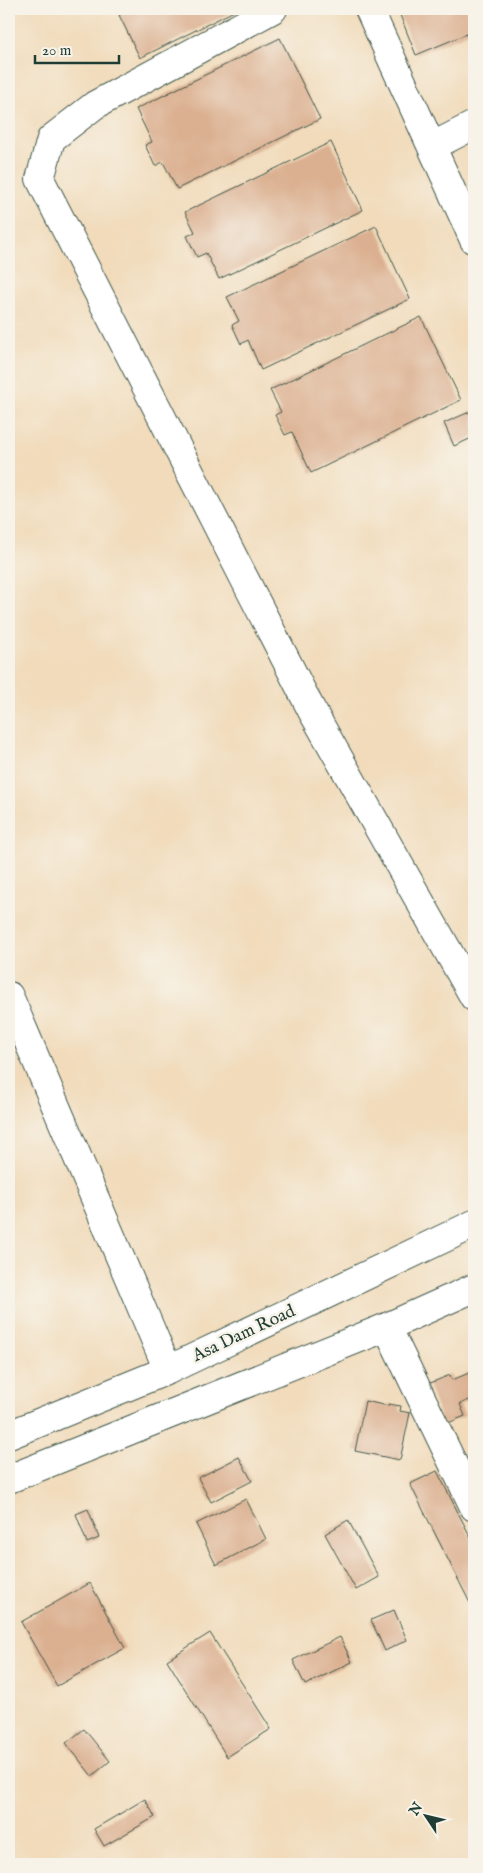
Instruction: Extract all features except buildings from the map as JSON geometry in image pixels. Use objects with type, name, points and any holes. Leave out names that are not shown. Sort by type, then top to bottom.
[{"type":"main road","points":[[273,9],[95,105],[51,139],[40,180],[311,709],[474,994]]},
{"type":"main road","points":[[369,9],[433,146],[474,240]]},
{"type":"main road","points":[[433,146],[474,125]]},
{"type":"main road","points":[[9,996],[168,1370]]},
{"type":"main road","name":"Asa Dam Road","points":[[9,1435],[168,1370],[474,1224]]},
{"type":"main road","points":[[9,1479],[387,1327],[474,1288]]},
{"type":"main road","points":[[387,1327],[474,1507]]}]
